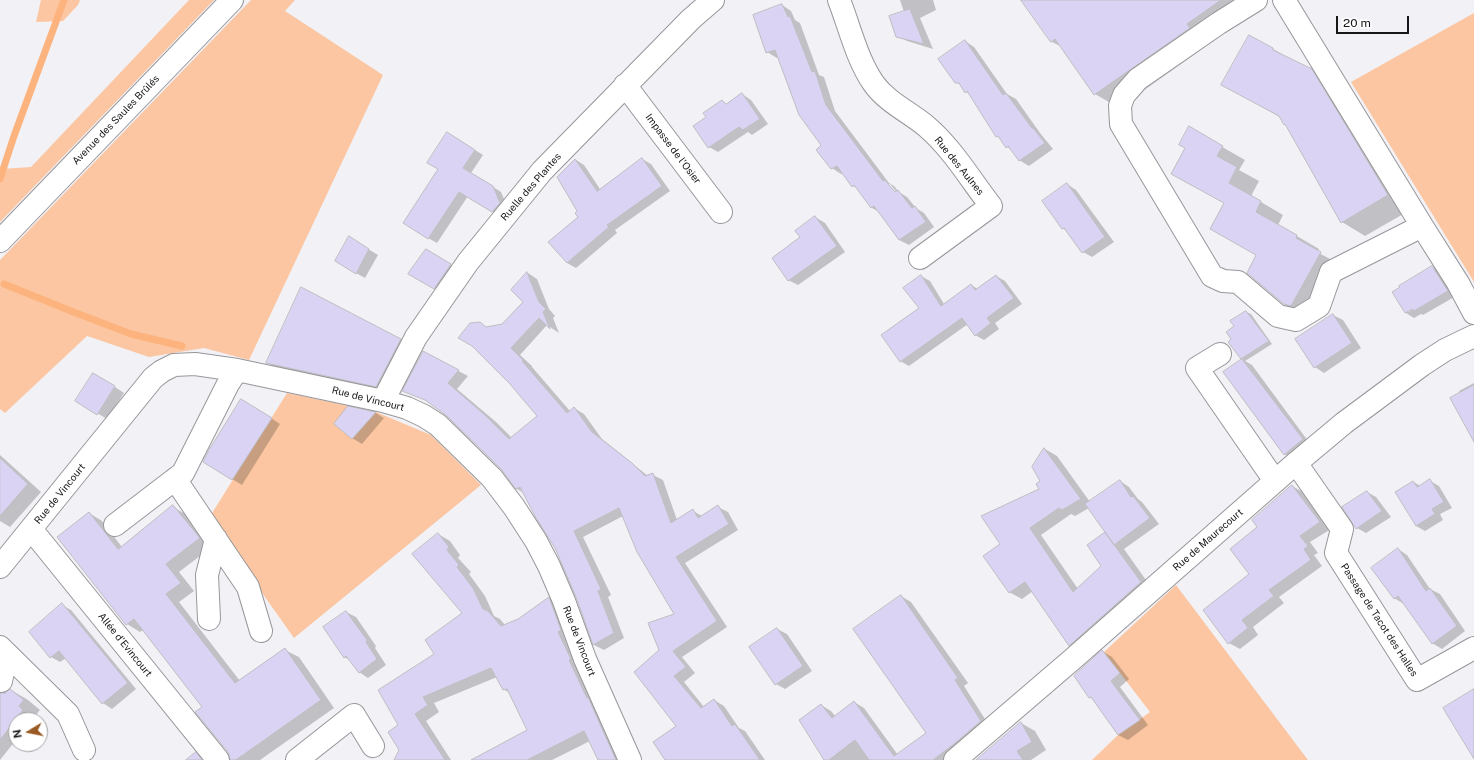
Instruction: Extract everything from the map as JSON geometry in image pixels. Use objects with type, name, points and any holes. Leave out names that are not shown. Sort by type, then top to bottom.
[{"type":"street","name":"Avenue des Saules Brûlés","points":[[0,240],[232,0]]},
{"type":"street","name":"Ruelle des Plantes","points":[[383,401],[416,337],[468,262],[542,171],[691,19],[713,0]]},
{"type":"street","name":"Rue des Aulnes","points":[[839,0],[862,63],[874,84],[885,96],[925,126],[945,145],[991,206],[920,258]]},
{"type":"street","points":[[1256,0],[1219,23],[1138,79],[1124,96],[1120,106],[1121,124],[1212,276],[1223,281],[1238,282],[1278,316],[1296,320],[1319,306],[1331,272],[1422,226]]},
{"type":"street","points":[[1284,0],[1458,283],[1474,313]]},
{"type":"street","name":"Impasse de l'Osier","points":[[625,85],[721,212]]},
{"type":"street","name":"Rue de Maurecourt","points":[[955,760],[1275,481],[1344,423],[1422,365],[1445,350],[1474,336]]},
{"type":"street","points":[[1220,354],[1197,368],[1275,481]]},
{"type":"street","name":"Rue de Vincourt","points":[[0,567],[153,378],[162,371],[174,365],[196,364],[237,370],[383,401],[407,408],[438,425],[492,478],[514,507],[536,541],[549,566],[564,601],[584,659],[630,760]]},
{"type":"street","points":[[115,525],[182,473],[228,384],[237,370]]},
{"type":"street","name":"Passage de Tacot des Halles","points":[[1296,463],[1342,529],[1336,553],[1418,680],[1474,648]]},
{"type":"street","points":[[175,479],[248,587],[261,631]]},
{"type":"street","name":"Allée d'Evincourt","points":[[31,529],[218,760]]},
{"type":"street","points":[[209,619],[207,575],[216,539]]},
{"type":"street","points":[[1,681],[4,651]]},
{"type":"street","points":[[4,651],[68,714],[84,750]]},
{"type":"street","points":[[297,760],[354,715],[373,746]]},
{"type":"shaded area","points":[[41,0],[80,0],[78,5],[63,21],[36,22]]},
{"type":"shaded area","points":[[189,0],[214,0],[0,222],[0,169],[31,167]]},
{"type":"shaded area","points":[[251,0],[295,0],[285,11],[383,75],[249,360],[204,348],[149,357],[87,336],[5,413],[0,409],[0,260]]},
{"type":"shaded area","points":[[1474,13],[1474,282],[1351,82]]},
{"type":"shaded area","points":[[287,393],[349,406],[334,424],[352,439],[376,412],[431,435],[481,485],[294,638],[209,518]]},
{"type":"shaded area","points":[[1176,585],[1308,760],[1092,760],[1118,735],[1150,712],[1104,652]]},
{"type":"building","points":[[1021,0],[1221,0],[1187,24],[1190,28],[1094,95],[1055,39],[1051,42]]},
{"type":"building","points":[[782,4],[788,17],[790,16],[812,72],[815,71],[826,105],[883,181],[885,180],[895,192],[898,190],[912,208],[915,206],[926,222],[899,240],[874,206],[871,208],[854,185],[852,187],[837,166],[831,169],[816,150],[821,145],[799,115],[775,50],[766,53],[753,15]]},
{"type":"building","points":[[910,9],[924,44],[896,37],[889,16]]},
{"type":"building","points":[[1249,35],[1273,48],[1273,50],[1312,69],[1388,195],[1341,223],[1279,116],[1221,85]]},
{"type":"building","points":[[965,40],[1003,95],[1006,93],[1045,143],[1019,161],[1008,146],[1006,148],[998,136],[996,137],[967,91],[965,93],[959,83],[955,83],[938,59]]},
{"type":"building","points":[[742,93],[760,119],[743,130],[739,127],[708,148],[693,126],[706,117],[703,113],[722,100],[726,104]]},
{"type":"building","points":[[1189,126],[1223,146],[1217,156],[1237,167],[1229,183],[1261,201],[1256,212],[1297,235],[1296,238],[1321,252],[1291,306],[1284,304],[1247,273],[1256,255],[1210,229],[1224,203],[1171,174],[1185,148],[1179,145]]},
{"type":"building","points":[[447,132],[475,150],[463,168],[493,186],[500,203],[492,212],[459,192],[428,239],[403,223],[438,169],[427,163]]},
{"type":"building","points":[[642,158],[662,186],[607,225],[609,227],[567,263],[548,242],[578,217],[575,213],[577,211],[557,177],[575,159],[597,191]]},
{"type":"building","points":[[1067,183],[1105,237],[1082,253],[1064,228],[1062,229],[1042,201]]},
{"type":"building","points":[[815,216],[837,246],[788,281],[772,258],[800,237],[795,231]]},
{"type":"building","points":[[349,236],[369,249],[356,274],[335,261]]},
{"type":"building","points":[[426,249],[451,264],[434,289],[408,274]]},
{"type":"building","points":[[1432,266],[1448,291],[1414,311],[1412,309],[1405,313],[1392,292],[1400,287],[1399,286]]},
{"type":"building","points":[[527,272],[539,302],[546,309],[543,312],[550,329],[539,318],[511,348],[523,360],[522,361],[567,413],[574,407],[592,432],[632,463],[645,476],[653,473],[671,523],[693,509],[698,518],[718,505],[729,524],[676,557],[717,621],[673,651],[686,667],[674,676],[701,708],[714,699],[732,726],[735,724],[760,760],[665,760],[653,742],[676,726],[634,672],[659,650],[648,623],[674,614],[637,552],[619,508],[574,531],[601,589],[598,591],[614,633],[593,645],[576,597],[555,548],[536,518],[520,487],[516,489],[501,469],[447,416],[425,400],[402,391],[423,351],[459,370],[448,383],[486,416],[509,439],[537,416],[510,384],[472,346],[458,338],[470,323],[480,322],[486,327],[502,324],[523,302],[511,290]]},
{"type":"building","points":[[921,275],[941,306],[971,284],[975,290],[996,275],[1014,298],[987,318],[991,323],[975,336],[962,318],[900,362],[881,335],[919,308],[903,288]]},
{"type":"building","points":[[301,287],[401,339],[376,387],[266,363]]},
{"type":"building","points":[[1246,311],[1269,341],[1241,359],[1228,342],[1231,339],[1226,332],[1234,326],[1230,321]]},
{"type":"building","points":[[1333,314],[1352,343],[1314,368],[1295,339]]},
{"type":"building","points":[[1242,359],[1303,439],[1284,455],[1223,372]]},
{"type":"building","points":[[93,373],[115,386],[97,415],[75,401]]},
{"type":"building","points":[[1474,385],[1474,442],[1450,398]]},
{"type":"building","points":[[241,399],[272,418],[232,480],[203,462]]},
{"type":"building","points":[[348,406],[376,412],[352,439],[334,424]]},
{"type":"building","points":[[1044,448],[1081,499],[1062,510],[1059,508],[1030,528],[1073,592],[1101,566],[1087,545],[1105,532],[1141,582],[1069,646],[1025,582],[1009,593],[983,556],[1000,544],[981,516],[1039,489],[1036,484],[1040,481],[1032,467]]},
{"type":"building","points":[[0,458],[28,484],[0,516]]},
{"type":"building","points":[[1430,479],[1444,502],[1432,509],[1435,514],[1416,526],[1395,492],[1413,481],[1417,487]]},
{"type":"building","points":[[1120,480],[1131,497],[1133,496],[1150,518],[1114,545],[1085,504]]},
{"type":"building","points":[[1292,485],[1320,522],[1300,536],[1308,546],[1304,549],[1311,560],[1269,590],[1274,596],[1242,620],[1248,628],[1228,644],[1203,610],[1249,574],[1230,549],[1257,527],[1252,520]]},
{"type":"building","points":[[1367,491],[1382,511],[1356,529],[1342,507]]},
{"type":"building","points":[[173,505],[200,538],[166,564],[181,583],[166,594],[235,683],[285,648],[321,700],[236,760],[230,760],[228,752],[195,712],[202,707],[134,619],[126,625],[57,537],[89,512],[118,549]]},
{"type":"building","points":[[438,533],[449,547],[447,550],[459,565],[457,567],[473,588],[483,609],[488,611],[501,626],[518,619],[549,597],[561,630],[558,632],[571,659],[569,660],[587,698],[588,697],[616,760],[598,760],[584,731],[527,760],[471,760],[527,730],[507,689],[503,690],[491,668],[423,697],[428,705],[415,714],[445,760],[394,760],[399,750],[388,732],[398,725],[378,690],[434,654],[425,640],[462,613],[412,554]]},
{"type":"building","points":[[1398,548],[1426,591],[1430,588],[1457,626],[1432,644],[1398,596],[1394,599],[1371,568]]},
{"type":"building","points":[[901,595],[958,678],[955,680],[981,721],[933,760],[869,760],[855,740],[829,760],[824,760],[799,720],[821,704],[832,718],[854,701],[894,756],[926,733],[853,629]]},
{"type":"building","points":[[62,603],[128,683],[102,704],[59,651],[50,658],[29,632]]},
{"type":"building","points":[[346,611],[367,640],[366,642],[377,659],[359,673],[346,656],[344,658],[323,627]]},
{"type":"building","points":[[777,628],[803,666],[775,685],[749,647]]},
{"type":"building","points":[[1102,650],[1120,673],[1111,681],[1140,720],[1118,735],[1074,676]]},
{"type":"building","points":[[10,689],[24,700],[19,706],[23,710],[21,712],[8,712],[8,730],[0,740],[0,693],[5,693]]},
{"type":"building","points":[[1474,689],[1474,759],[1443,708]]},
{"type":"building","points":[[1021,722],[1032,742],[1017,751],[1023,760],[976,760]]},
{"type":"building","points":[[196,752],[202,760],[186,760]]},
{"type":"waterway","points":[[0,179],[14,136],[64,0]]},
{"type":"waterway","points":[[4,284],[131,334],[182,346]]}]
